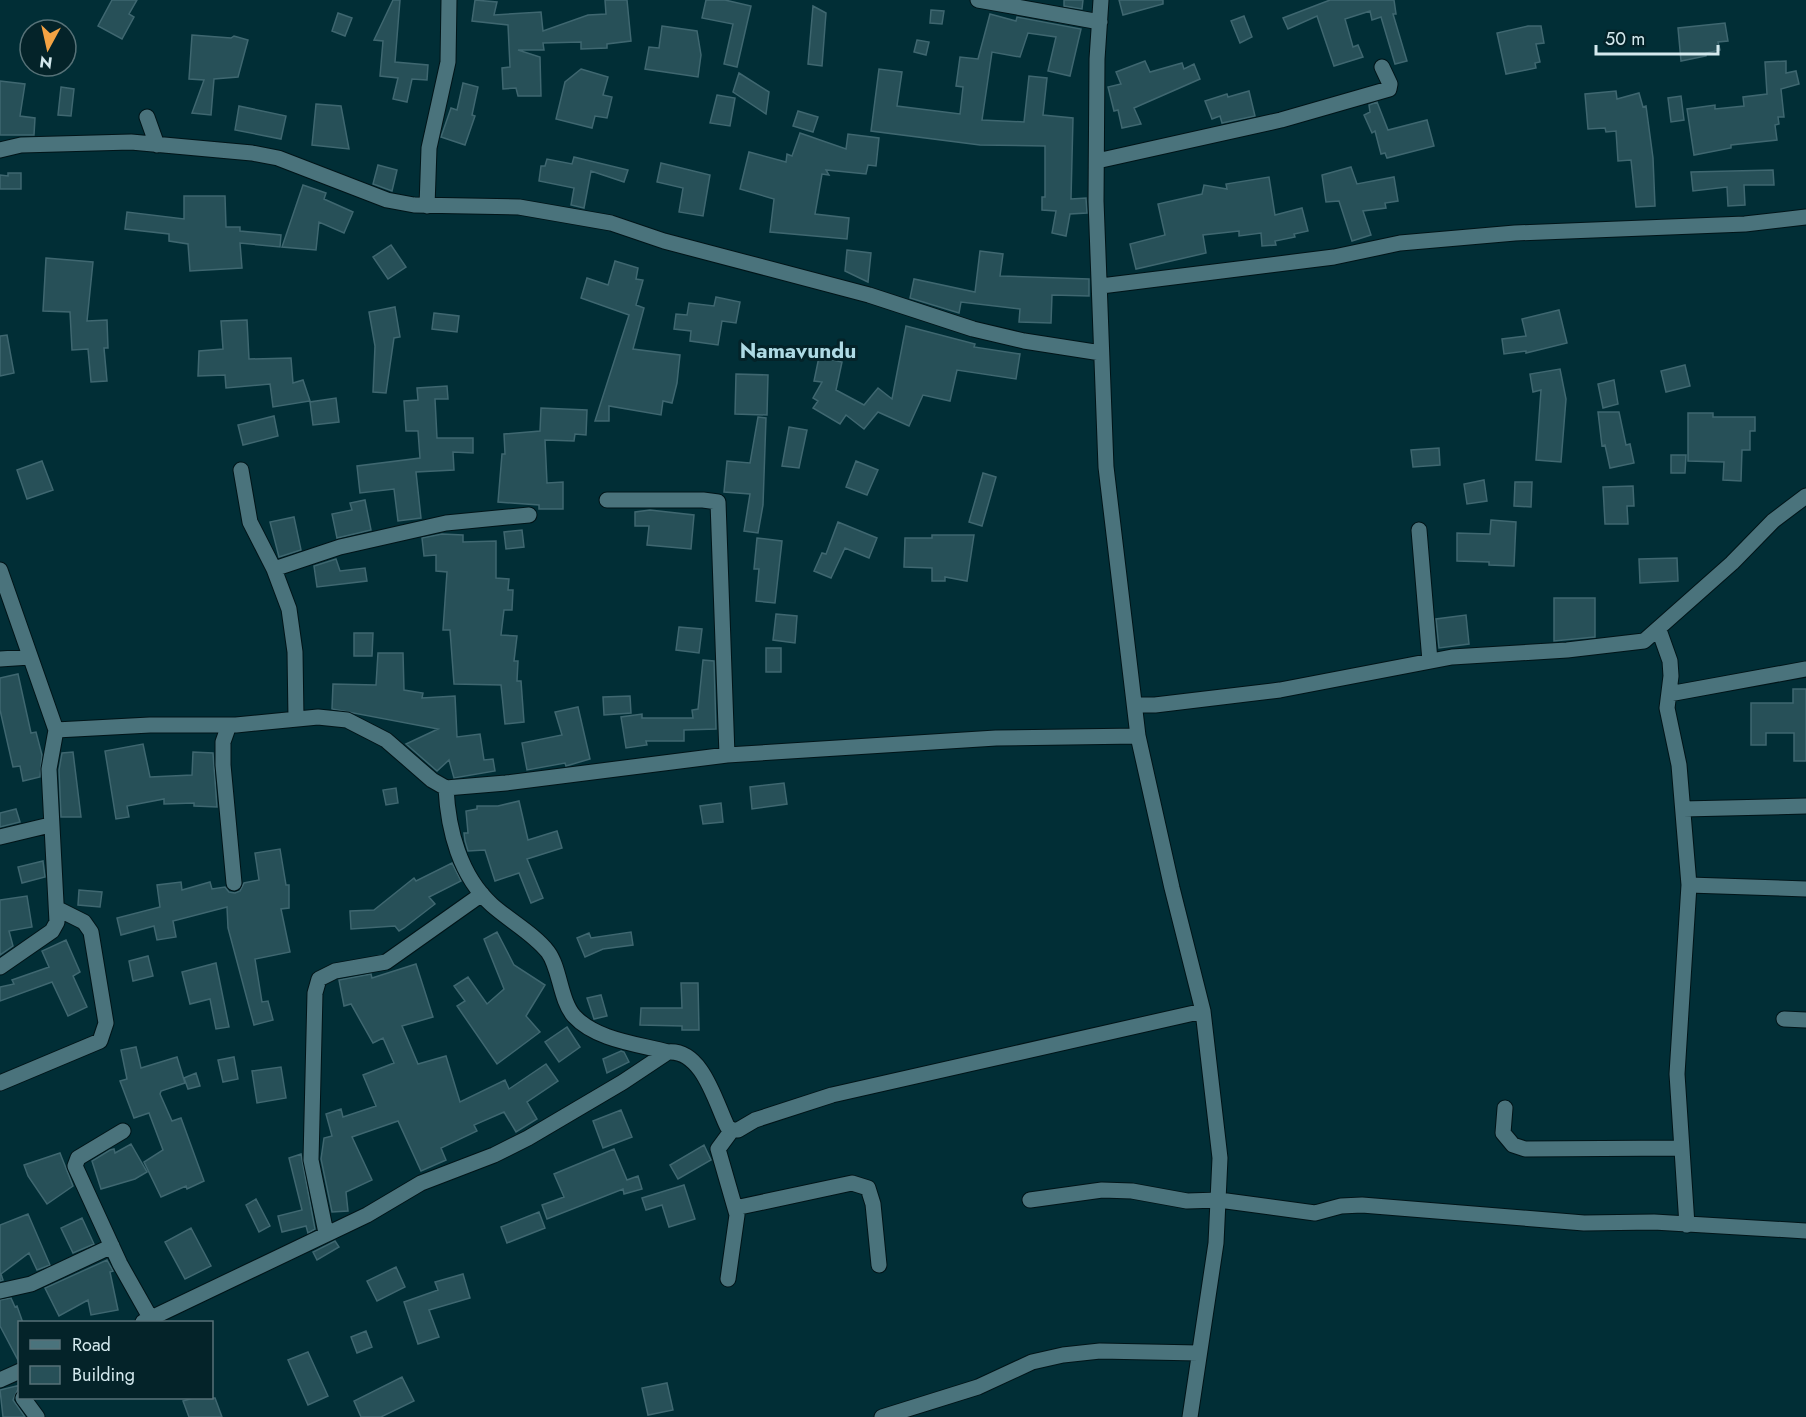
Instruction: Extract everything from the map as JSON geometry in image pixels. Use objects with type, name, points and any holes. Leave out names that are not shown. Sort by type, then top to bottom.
[{"type":"street","points":[[427,206],[429,148],[448,62],[449,0]]},
{"type":"street","points":[[978,0],[1100,22]]},
{"type":"street","points":[[1101,0],[1096,201],[1106,466],[1138,736],[1172,888],[1203,1011],[1220,1158],[1216,1243],[1190,1417]]},
{"type":"street","points":[[1097,161],[1281,120],[1389,89],[1390,84],[1382,67]]},
{"type":"street","points":[[147,117],[157,145]]},
{"type":"street","points":[[0,150],[21,145],[131,142],[252,153],[278,158],[387,200],[427,206],[519,207],[611,223],[664,241],[869,295],[973,329],[1024,341],[1101,353]]},
{"type":"street","points":[[1101,286],[1334,257],[1400,243],[1515,233],[1745,224],[1806,217]]},
{"type":"street","points":[[241,470],[248,516],[274,569],[290,620],[295,652],[297,719]]},
{"type":"street","points":[[1135,705],[1155,705],[1280,690],[1452,657],[1629,645],[1644,641],[1659,630],[1773,521],[1806,496]]},
{"type":"street","points":[[607,500],[718,502],[727,755]]},
{"type":"street","points":[[274,569],[340,547],[447,523],[529,515]]},
{"type":"street","points":[[1419,530],[1430,661]]},
{"type":"street","points":[[0,570],[56,730],[49,769],[50,825],[58,909],[57,922],[52,931],[0,967]]},
{"type":"street","points":[[1659,630],[1670,661],[1667,708],[1679,765],[1689,885],[1677,1074],[1687,1225]]},
{"type":"street","points":[[0,659],[30,657]]},
{"type":"street","points":[[1669,694],[1806,669]]},
{"type":"street","points":[[56,730],[150,725],[229,725],[318,717],[347,720],[386,740],[432,780],[446,788],[506,783],[727,755],[996,738],[1138,736]]},
{"type":"street","points":[[229,725],[223,742],[223,765],[234,883]]},
{"type":"street","points":[[446,788],[447,816],[460,858],[482,894],[547,951],[574,1016],[606,1036],[688,1056],[699,1067],[727,1126],[732,1130]]},
{"type":"street","points":[[1683,809],[1806,807]]},
{"type":"street","points":[[0,837],[50,825]]},
{"type":"street","points":[[1689,885],[1806,889]]},
{"type":"street","points":[[326,1233],[311,1160],[315,993],[319,979],[334,971],[386,962],[482,894]]},
{"type":"street","points":[[0,1083],[100,1041],[104,1033],[106,1023],[91,932],[84,922],[58,909]]},
{"type":"street","points":[[728,1279],[736,1229],[735,1208],[718,1149],[732,1130],[832,1095],[1203,1011]]},
{"type":"street","points":[[1784,1019],[1806,1020]]},
{"type":"street","points":[[123,1131],[78,1158],[75,1166],[147,1321],[367,1215],[421,1183],[528,1138],[623,1082],[668,1052]]},
{"type":"street","points":[[1505,1108],[1503,1133],[1513,1145],[1525,1149],[1681,1148]]},
{"type":"street","points":[[735,1208],[852,1183],[867,1188],[873,1204],[879,1265]]},
{"type":"street","points":[[1030,1200],[1102,1190],[1132,1191],[1187,1201],[1219,1200],[1315,1213],[1341,1206],[1362,1205],[1584,1223],[1806,1231]]},
{"type":"street","points":[[0,1291],[31,1284],[112,1246]]},
{"type":"street","points":[[882,1417],[978,1387],[1032,1362],[1063,1355],[1100,1351],[1198,1353]]},
{"type":"street","points":[[24,1399],[37,1417]]},
{"type":"building","points":[[112,0],[137,0],[129,14],[134,17],[122,39],[98,26]]},
{"type":"building","points":[[393,0],[400,0],[395,62],[428,65],[427,80],[412,79],[407,102],[393,99],[398,78],[380,76],[383,41],[374,40]]},
{"type":"building","points":[[475,0],[497,2],[494,15],[541,12],[543,31],[588,15],[606,14],[605,0],[627,0],[631,41],[607,44],[607,48],[581,49],[581,42],[543,43],[544,50],[518,50],[540,57],[541,96],[518,96],[516,88],[503,89],[502,68],[510,67],[508,25],[472,21]]},
{"type":"building","points":[[706,0],[725,0],[751,6],[737,67],[724,64],[733,24],[702,18]]},
{"type":"building","points":[[1064,0],[1083,0],[1082,9],[1064,6]]},
{"type":"building","points":[[1119,0],[1163,0],[1163,4],[1123,15]]},
{"type":"building","points":[[1330,0],[1394,0],[1396,14],[1393,14],[1407,61],[1395,64],[1381,17],[1372,20],[1370,11],[1345,19],[1353,47],[1358,45],[1363,57],[1334,66],[1317,16],[1288,29],[1283,18]]},
{"type":"building","points":[[813,6],[826,13],[822,66],[808,64]]},
{"type":"building","points":[[931,10],[944,11],[942,24],[930,23]]},
{"type":"building","points":[[338,13],[352,18],[345,36],[332,31]]},
{"type":"building","points":[[990,14],[1016,21],[1017,17],[1081,29],[1070,76],[1048,71],[1056,37],[1028,33],[1020,57],[992,52],[982,120],[1024,122],[1029,76],[1047,78],[1043,115],[1073,118],[1071,199],[1086,198],[1087,213],[1070,214],[1066,236],[1052,233],[1056,211],[1042,210],[1042,197],[1045,197],[1045,146],[980,145],[871,131],[879,69],[902,72],[897,106],[960,114],[963,87],[956,86],[960,57],[978,59]]},
{"type":"building","points":[[1244,16],[1252,37],[1240,43],[1231,21]]},
{"type":"building","points":[[1725,23],[1728,41],[1718,42],[1720,50],[1706,53],[1706,56],[1681,61],[1678,28]]},
{"type":"building","points":[[662,26],[697,31],[701,55],[698,77],[645,69],[649,47],[659,48]]},
{"type":"building","points":[[1528,26],[1541,26],[1544,43],[1536,44],[1540,62],[1535,63],[1536,68],[1506,74],[1497,33]]},
{"type":"building","points":[[192,35],[231,38],[234,36],[248,40],[238,77],[214,79],[211,115],[192,113],[204,80],[189,79]]},
{"type":"building","points":[[917,40],[929,42],[926,55],[914,52]]},
{"type":"building","points":[[1145,61],[1150,72],[1182,63],[1184,69],[1194,64],[1200,79],[1134,108],[1141,124],[1122,128],[1118,110],[1114,111],[1108,87],[1121,84],[1116,72]]},
{"type":"building","points":[[1786,61],[1786,73],[1796,71],[1799,84],[1781,89],[1784,117],[1778,117],[1779,124],[1775,125],[1777,140],[1731,145],[1731,148],[1694,155],[1687,109],[1715,105],[1715,109],[1744,106],[1743,97],[1767,94],[1765,62]]},
{"type":"building","points":[[581,69],[608,77],[603,95],[612,97],[607,118],[595,116],[592,128],[556,119],[565,82]]},
{"type":"building","points":[[739,73],[769,92],[766,114],[733,92]]},
{"type":"building","points":[[0,81],[25,84],[20,116],[35,118],[34,135],[0,135]]},
{"type":"building","points":[[463,83],[478,87],[472,115],[475,116],[465,145],[441,137],[451,108],[457,110]]},
{"type":"building","points":[[61,87],[74,89],[71,116],[58,115]]},
{"type":"building","points":[[1249,91],[1255,116],[1222,123],[1220,116],[1212,119],[1205,101],[1227,94],[1228,97]]},
{"type":"building","points":[[1616,91],[1617,99],[1639,93],[1643,107],[1646,106],[1653,158],[1655,206],[1636,207],[1631,160],[1618,161],[1616,131],[1606,132],[1605,128],[1588,129],[1585,94]]},
{"type":"building","points":[[717,95],[735,98],[730,126],[710,123]]},
{"type":"building","points":[[1681,96],[1684,120],[1671,122],[1668,98]]},
{"type":"building","points":[[1377,102],[1388,130],[1427,120],[1434,146],[1387,158],[1385,153],[1381,154],[1375,131],[1372,133],[1364,115],[1370,112],[1369,105]]},
{"type":"building","points":[[316,104],[341,106],[349,149],[312,145]]},
{"type":"building","points":[[239,106],[286,116],[281,139],[235,130]]},
{"type":"building","points":[[798,111],[818,117],[813,132],[793,126]]},
{"type":"building","points":[[800,133],[846,149],[848,134],[879,138],[876,166],[868,165],[866,174],[826,170],[829,175],[822,174],[815,214],[849,218],[847,239],[770,232],[774,199],[740,189],[749,152],[786,162],[787,154],[792,156]]},
{"type":"building","points":[[574,157],[628,170],[624,182],[591,171],[584,208],[571,205],[574,188],[539,181],[541,166],[545,166],[547,159],[572,164]]},
{"type":"building","points":[[661,163],[710,175],[703,216],[679,212],[683,188],[657,182]]},
{"type":"building","points":[[378,165],[397,170],[392,191],[373,184]]},
{"type":"building","points":[[1351,167],[1357,184],[1394,177],[1398,201],[1385,203],[1386,208],[1363,211],[1371,235],[1352,241],[1339,201],[1326,202],[1322,175]]},
{"type":"building","points":[[1773,170],[1774,185],[1744,185],[1745,205],[1728,206],[1727,187],[1693,191],[1691,172]]},
{"type":"building","points":[[8,173],[21,173],[21,189],[0,189],[0,175],[8,176]]},
{"type":"building","points":[[1269,177],[1275,215],[1302,208],[1308,231],[1294,234],[1295,237],[1275,241],[1276,245],[1262,246],[1261,233],[1239,236],[1239,231],[1203,235],[1206,253],[1136,269],[1130,244],[1165,235],[1158,204],[1202,194],[1204,185],[1227,189],[1226,184]]},
{"type":"building","points":[[303,185],[326,193],[324,199],[353,212],[344,233],[319,222],[316,250],[282,247]]},
{"type":"building","points":[[184,196],[225,196],[226,227],[240,227],[240,231],[281,235],[280,247],[240,243],[242,268],[190,271],[188,244],[169,241],[169,234],[125,229],[127,212],[184,219]]},
{"type":"building","points":[[391,245],[406,267],[388,279],[373,257]]},
{"type":"building","points":[[847,250],[871,253],[868,282],[845,271]]},
{"type":"building","points":[[980,251],[1003,254],[1000,276],[1089,279],[1089,296],[1052,295],[1051,323],[1019,322],[1020,309],[961,302],[959,313],[910,298],[914,279],[975,292]]},
{"type":"building","points":[[46,258],[93,262],[87,321],[107,320],[108,348],[104,348],[107,381],[91,382],[88,349],[72,350],[70,312],[43,311]]},
{"type":"building","points":[[615,261],[638,268],[636,279],[643,280],[636,305],[644,308],[633,349],[680,355],[677,383],[672,403],[663,401],[661,415],[609,406],[609,421],[595,421],[629,315],[581,298],[587,278],[608,285]]},
{"type":"building","points":[[716,297],[740,302],[736,323],[722,321],[718,345],[690,341],[691,331],[674,329],[676,314],[687,315],[689,303],[714,306]]},
{"type":"building","points":[[395,307],[400,337],[394,338],[386,393],[373,392],[375,346],[369,312]]},
{"type":"building","points":[[1559,310],[1567,343],[1526,353],[1526,351],[1504,354],[1502,339],[1526,336],[1522,319]]},
{"type":"building","points":[[434,313],[459,316],[457,332],[432,329]]},
{"type":"building","points":[[247,320],[249,359],[291,358],[293,383],[303,380],[310,401],[273,407],[270,384],[226,388],[225,375],[198,376],[199,351],[223,349],[221,321]]},
{"type":"building","points":[[906,326],[975,344],[974,347],[1020,354],[1016,379],[957,370],[950,401],[923,395],[909,426],[878,412],[864,429],[846,415],[840,424],[813,408],[818,401],[813,398],[822,382],[814,381],[819,357],[842,362],[836,390],[864,405],[878,388],[892,399]]},
{"type":"building","points":[[7,335],[14,373],[0,376],[0,336]]},
{"type":"building","points":[[1685,365],[1690,386],[1666,392],[1661,371]]},
{"type":"building","points":[[1560,369],[1566,399],[1561,462],[1536,460],[1541,390],[1533,392],[1530,374]]},
{"type":"building","points":[[736,374],[768,375],[767,415],[735,414]]},
{"type":"building","points":[[1614,380],[1618,404],[1603,408],[1598,384]]},
{"type":"building","points":[[447,386],[448,399],[435,399],[437,438],[473,438],[473,453],[453,452],[454,470],[416,472],[421,518],[398,521],[394,489],[360,493],[357,466],[420,458],[418,431],[406,431],[404,401],[418,400],[417,388]]},
{"type":"building","points":[[336,398],[339,422],[313,425],[310,402]]},
{"type":"building","points":[[541,408],[587,410],[586,435],[575,434],[574,441],[545,440],[547,483],[563,482],[563,509],[539,509],[539,505],[498,502],[502,454],[505,454],[504,434],[540,431]]},
{"type":"building","points":[[1598,412],[1619,412],[1626,445],[1630,444],[1634,463],[1610,468],[1605,445],[1602,446]]},
{"type":"building","points":[[1688,413],[1713,413],[1713,417],[1755,417],[1755,431],[1750,431],[1750,450],[1742,450],[1741,481],[1723,480],[1724,462],[1688,461]]},
{"type":"building","points":[[274,416],[278,436],[243,445],[238,425]]},
{"type":"building","points":[[758,417],[766,418],[763,505],[758,533],[744,531],[750,494],[724,492],[727,461],[750,463]]},
{"type":"building","points":[[789,427],[807,430],[799,468],[782,466]]},
{"type":"building","points":[[1439,448],[1440,465],[1413,467],[1411,450]]},
{"type":"building","points":[[1671,455],[1686,455],[1685,473],[1671,473]]},
{"type":"building","points":[[42,461],[53,490],[27,499],[17,470]]},
{"type":"building","points":[[856,461],[878,470],[867,495],[846,487]]},
{"type":"building","points":[[983,473],[996,477],[982,526],[969,522]]},
{"type":"building","points":[[1484,480],[1487,501],[1467,504],[1464,484]]},
{"type":"building","points":[[1515,482],[1532,482],[1531,507],[1514,506]]},
{"type":"building","points":[[1633,486],[1634,506],[1627,506],[1628,524],[1605,524],[1603,487]]},
{"type":"building","points":[[365,500],[371,530],[337,538],[332,514],[352,510],[350,503]]},
{"type":"building","points":[[650,510],[694,515],[691,549],[647,545],[649,526],[635,526],[635,512]]},
{"type":"building","points":[[294,517],[301,550],[279,557],[270,522]]},
{"type":"building","points":[[1491,520],[1516,522],[1514,566],[1489,565],[1489,562],[1457,561],[1457,533],[1490,534]]},
{"type":"building","points":[[838,522],[877,538],[869,558],[845,548],[831,578],[814,571],[822,553],[826,554]]},
{"type":"building","points":[[522,530],[524,547],[506,549],[504,532]]},
{"type":"building","points":[[442,534],[463,535],[463,542],[496,541],[496,578],[509,579],[508,590],[513,590],[512,610],[504,610],[501,635],[517,636],[514,661],[518,661],[517,681],[521,681],[524,722],[505,724],[501,685],[454,684],[450,630],[443,630],[447,572],[436,571],[436,555],[424,556],[422,538]]},
{"type":"building","points":[[932,535],[974,535],[967,581],[945,577],[945,581],[932,581],[932,568],[904,567],[905,538],[932,538]]},
{"type":"building","points":[[757,538],[782,541],[775,603],[756,601],[759,569],[754,569]]},
{"type":"building","points":[[1677,558],[1678,581],[1640,583],[1639,559]]},
{"type":"building","points":[[336,559],[340,571],[365,568],[367,581],[317,587],[314,566]]},
{"type":"building","points":[[1554,598],[1595,598],[1595,637],[1554,641]]},
{"type":"building","points":[[776,614],[797,616],[795,643],[773,640]]},
{"type":"building","points":[[1466,615],[1469,644],[1439,648],[1436,619]]},
{"type":"building","points":[[679,627],[702,629],[699,653],[676,650]]},
{"type":"building","points":[[354,633],[373,633],[372,656],[354,656]]},
{"type":"building","points":[[766,648],[781,648],[781,672],[766,672]]},
{"type":"building","points":[[378,653],[403,653],[404,690],[423,693],[422,698],[455,696],[457,737],[480,734],[484,760],[493,759],[495,771],[454,778],[449,760],[437,771],[406,744],[438,729],[332,709],[333,684],[376,685]]},
{"type":"building","points":[[703,660],[714,661],[716,729],[684,730],[684,741],[646,741],[647,745],[626,748],[621,717],[642,714],[642,718],[693,718],[692,710],[698,709]]},
{"type":"building","points":[[18,674],[31,733],[36,732],[42,755],[40,777],[23,781],[20,766],[13,767],[0,710],[0,678]]},
{"type":"building","points":[[1793,689],[1806,689],[1806,761],[1794,761],[1794,733],[1766,733],[1766,745],[1751,745],[1751,703],[1793,703]]},
{"type":"building","points":[[630,696],[631,713],[604,715],[603,697]]},
{"type":"building","points":[[578,707],[590,759],[566,766],[565,763],[527,770],[522,743],[562,735],[555,712]]},
{"type":"building","points":[[143,744],[150,777],[192,775],[193,752],[213,753],[217,807],[194,806],[194,803],[164,804],[164,799],[127,806],[129,817],[116,819],[105,751]]},
{"type":"building","points":[[73,752],[81,817],[61,817],[59,770],[62,753]]},
{"type":"building","points":[[784,783],[787,804],[752,809],[750,787]]},
{"type":"building","points":[[396,788],[398,803],[386,805],[383,790]]},
{"type":"building","points":[[519,801],[528,840],[557,831],[562,848],[527,859],[543,898],[531,903],[519,873],[495,881],[485,850],[468,851],[464,833],[468,833],[466,811],[477,809],[477,806],[498,806]]},
{"type":"building","points":[[721,803],[723,822],[703,824],[700,806]]},
{"type":"building","points":[[16,809],[20,822],[0,827],[0,813]]},
{"type":"building","points":[[280,849],[286,885],[289,885],[289,908],[281,909],[290,952],[255,959],[262,1002],[268,1001],[273,1020],[254,1025],[228,928],[227,907],[173,921],[176,937],[157,940],[154,926],[121,935],[117,918],[160,907],[157,885],[181,882],[182,890],[210,882],[212,889],[225,887],[229,892],[235,893],[240,891],[244,883],[259,880],[255,853]]},
{"type":"building","points":[[43,861],[45,877],[22,883],[18,867]]},
{"type":"building","points":[[452,863],[461,881],[429,897],[435,904],[404,928],[399,931],[395,926],[351,929],[350,911],[374,910],[414,878],[416,881]]},
{"type":"building","points":[[79,890],[102,892],[100,907],[78,905]]},
{"type":"building","points":[[27,896],[32,927],[9,931],[13,946],[0,955],[0,900]]},
{"type":"building","points":[[497,932],[514,965],[545,985],[526,1016],[540,1032],[497,1064],[457,1006],[465,1001],[454,986],[468,977],[487,1004],[504,989],[484,939]]},
{"type":"building","points":[[631,932],[633,945],[603,949],[585,957],[577,938],[589,933],[591,938]]},
{"type":"building","points":[[66,940],[80,972],[73,976],[87,1007],[68,1016],[52,982],[0,1001],[0,987],[14,984],[12,980],[49,967],[42,951]]},
{"type":"building","points":[[148,956],[153,976],[133,981],[129,961]]},
{"type":"building","points":[[216,963],[229,1027],[216,1029],[210,999],[190,1004],[182,972]]},
{"type":"building","points":[[416,964],[433,1017],[402,1026],[418,1064],[446,1056],[460,1102],[505,1080],[509,1089],[546,1064],[558,1081],[527,1102],[537,1119],[516,1132],[504,1112],[474,1125],[477,1131],[441,1148],[446,1160],[421,1171],[398,1121],[352,1137],[372,1180],[346,1192],[348,1211],[332,1212],[321,1159],[324,1138],[332,1136],[326,1114],[341,1109],[343,1117],[376,1106],[363,1075],[394,1063],[383,1038],[373,1043],[351,1004],[344,1006],[339,980],[371,974],[372,978]]},
{"type":"building","points":[[681,983],[698,983],[699,1030],[682,1030],[682,1026],[640,1025],[641,1008],[682,1008]]},
{"type":"building","points":[[601,995],[607,1016],[594,1019],[587,998]]},
{"type":"building","points":[[567,1027],[580,1047],[559,1062],[545,1042]]},
{"type":"building","points":[[136,1047],[141,1068],[177,1057],[185,1083],[161,1091],[160,1094],[172,1121],[181,1118],[204,1181],[161,1197],[144,1162],[163,1150],[149,1113],[134,1118],[120,1081],[127,1079],[121,1050]]},
{"type":"building","points":[[621,1051],[624,1052],[629,1062],[607,1073],[603,1059]]},
{"type":"building","points":[[234,1057],[238,1079],[223,1082],[218,1060]]},
{"type":"building","points":[[281,1067],[286,1098],[257,1103],[252,1071]]},
{"type":"building","points":[[196,1073],[200,1086],[188,1089],[184,1078]]},
{"type":"building","points":[[621,1110],[632,1137],[603,1148],[593,1121]]},
{"type":"building","points":[[131,1144],[147,1172],[135,1179],[101,1189],[92,1161],[110,1150],[114,1149],[115,1153]]},
{"type":"building","points":[[704,1145],[711,1160],[678,1179],[670,1165]]},
{"type":"building","points":[[614,1149],[627,1180],[638,1176],[642,1189],[624,1194],[623,1189],[547,1219],[542,1205],[564,1197],[554,1174]]},
{"type":"building","points":[[60,1153],[73,1186],[47,1204],[28,1176],[24,1165]]},
{"type":"building","points":[[301,1154],[315,1229],[308,1233],[306,1226],[282,1232],[278,1216],[302,1210],[289,1158]]},
{"type":"building","points":[[684,1185],[695,1219],[669,1227],[662,1205],[646,1210],[642,1198]]},
{"type":"building","points":[[256,1199],[270,1226],[259,1232],[246,1205]]},
{"type":"building","points":[[539,1212],[545,1228],[507,1243],[501,1227]]},
{"type":"building","points":[[28,1214],[50,1265],[37,1270],[29,1253],[1,1274],[3,1280],[0,1281],[0,1225]]},
{"type":"building","points":[[82,1218],[94,1244],[73,1253],[61,1228]]},
{"type":"building","points":[[191,1228],[211,1266],[185,1279],[165,1242]]},
{"type":"building","points":[[335,1241],[339,1247],[317,1260],[313,1252]]},
{"type":"building","points":[[107,1260],[113,1271],[110,1272],[118,1310],[91,1315],[88,1300],[59,1316],[45,1288]]},
{"type":"building","points":[[396,1267],[405,1287],[377,1301],[367,1281]]},
{"type":"building","points":[[463,1274],[470,1298],[429,1310],[439,1337],[418,1344],[404,1302],[438,1290],[435,1282]]},
{"type":"building","points":[[11,1298],[15,1307],[17,1306],[22,1321],[18,1321],[18,1360],[0,1326],[0,1300]]},
{"type":"building","points":[[366,1331],[372,1347],[357,1353],[351,1337]]},
{"type":"building","points":[[308,1352],[328,1396],[308,1405],[288,1360]]},
{"type":"building","points":[[402,1377],[414,1401],[381,1417],[361,1417],[354,1401]]},
{"type":"building","points":[[667,1383],[673,1410],[648,1415],[642,1388]]},
{"type":"building","points":[[18,1386],[13,1400],[25,1417],[3,1417],[0,1390]]},
{"type":"building","points":[[215,1398],[222,1417],[189,1417],[183,1401]]},
{"type":"district","name":"Namavundu","points":[[798,351]]}]
